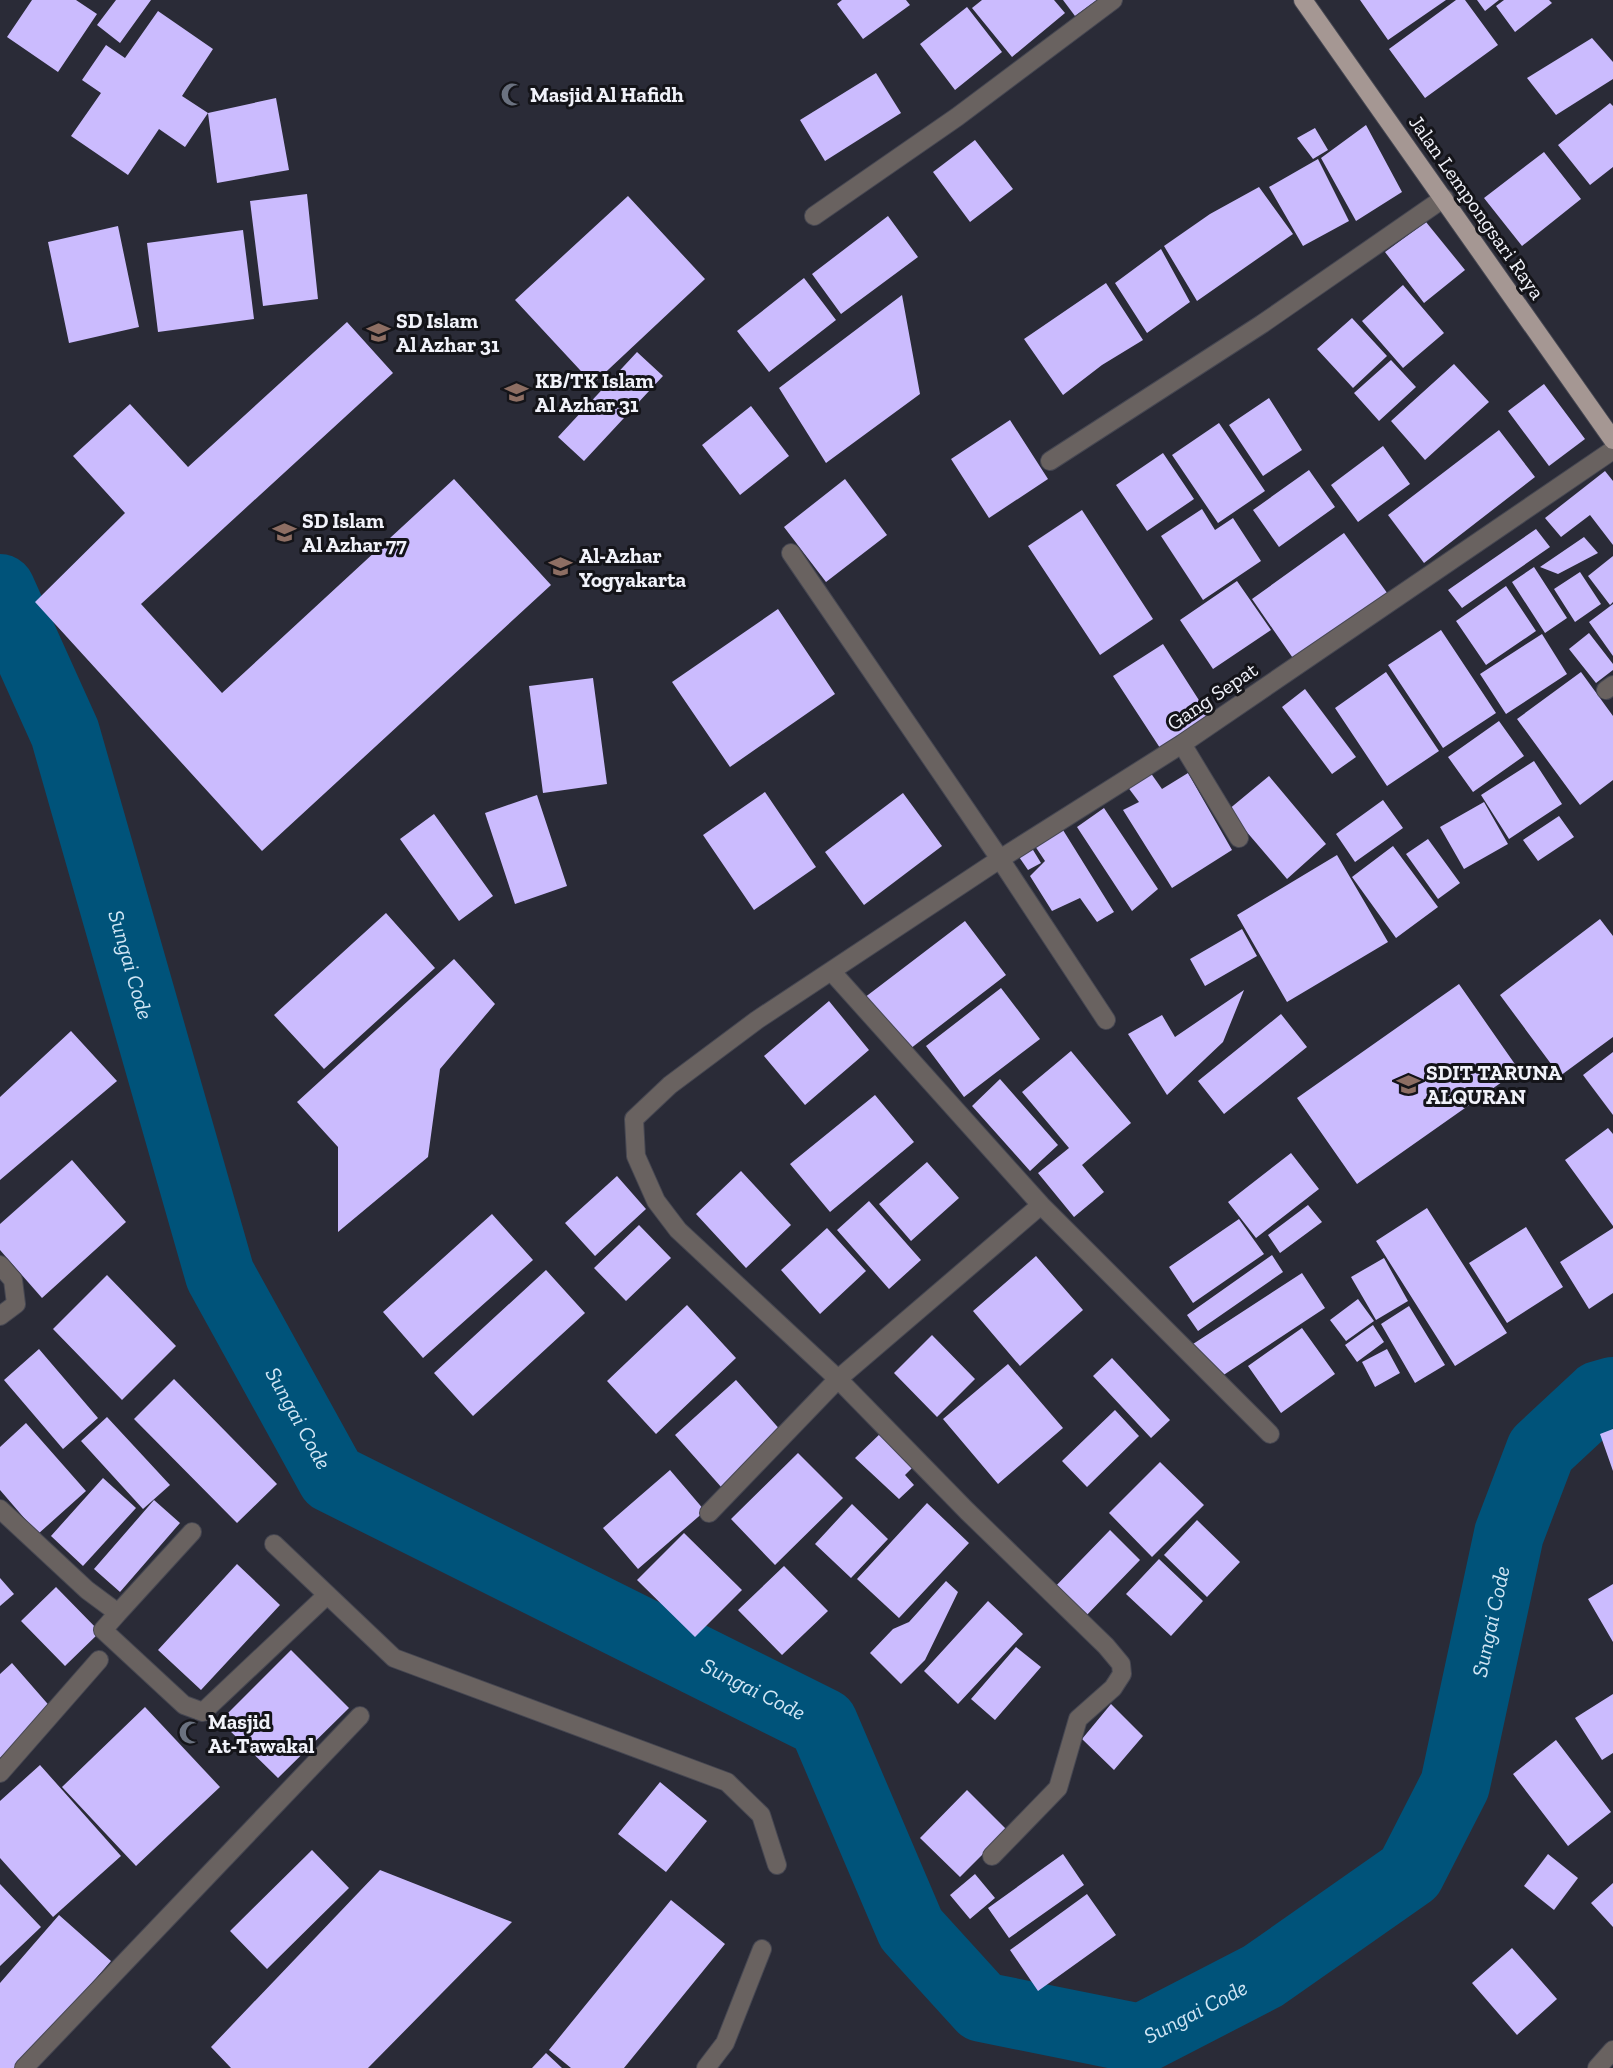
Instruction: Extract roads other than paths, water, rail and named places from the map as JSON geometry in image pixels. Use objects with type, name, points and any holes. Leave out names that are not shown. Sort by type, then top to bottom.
[{"type":"main road","name":"Jalan Lempongsari Raya","points":[[1303,0],[1613,440]]},
{"type":"street","points":[[814,216],[957,117],[1113,0]]},
{"type":"street","points":[[1050,461],[1262,324],[1444,198]]},
{"type":"street","name":"Gang Sepat","points":[[838,1379],[678,1230],[656,1202],[636,1156],[634,1119],[670,1085],[757,1020],[1000,859],[1182,744],[1613,450]]},
{"type":"street","points":[[791,553],[1000,859],[1106,1020]]},
{"type":"street","points":[[1182,744],[1239,838]]},
{"type":"street","points":[[832,972],[1041,1205],[1270,1434]]},
{"type":"street","points":[[709,1513],[838,1379],[1041,1205]]},
{"type":"street","points":[[0,1265],[13,1280],[16,1304],[0,1316]]},
{"type":"street","points":[[838,1379],[967,1511],[1106,1646],[1121,1664],[1122,1674],[1113,1688],[1078,1719],[1058,1788],[992,1856]]},
{"type":"street","points":[[0,1509],[87,1590],[118,1613]]},
{"type":"street","points":[[192,1532],[103,1630],[184,1705],[203,1712],[327,1595]]},
{"type":"street","points":[[274,1544],[393,1658],[727,1782],[760,1815],[777,1865]]},
{"type":"street","points":[[0,1773],[99,1660]]},
{"type":"street","points":[[24,2068],[360,1716]]},
{"type":"street","points":[[706,2068],[725,2043],[762,1949]]},
{"type":"street","points":[[1597,2068],[1613,2050]]},
{"type":"waterway","name":"Sungai Code","points":[[0,589],[65,733],[220,1275],[332,1478],[823,1723],[911,1929],[982,2007],[1141,2039],[1263,1976],[1410,1873],[1455,1785],[1509,1534],[1541,1450],[1599,1396],[1613,1392]]},
{"type":"place","name":"Masjid Al Hafidh","points":[[512,94]]},
{"type":"place","name":"SD Islam Al Azhar 31","points":[[378,332]]},
{"type":"place","name":"KB/TK Islam Al Azhar 31","points":[[517,392]]},
{"type":"place","name":"SD Islam Al Azhar 77","points":[[284,532]]},
{"type":"place","name":"Al-Azhar Yogyakarta","points":[[561,567]]},
{"type":"place","name":"SDIT TARUNA ALQURAN","points":[[1408,1084]]},
{"type":"place","name":"Masjid At-Tawakal","points":[[190,1733]]}]
